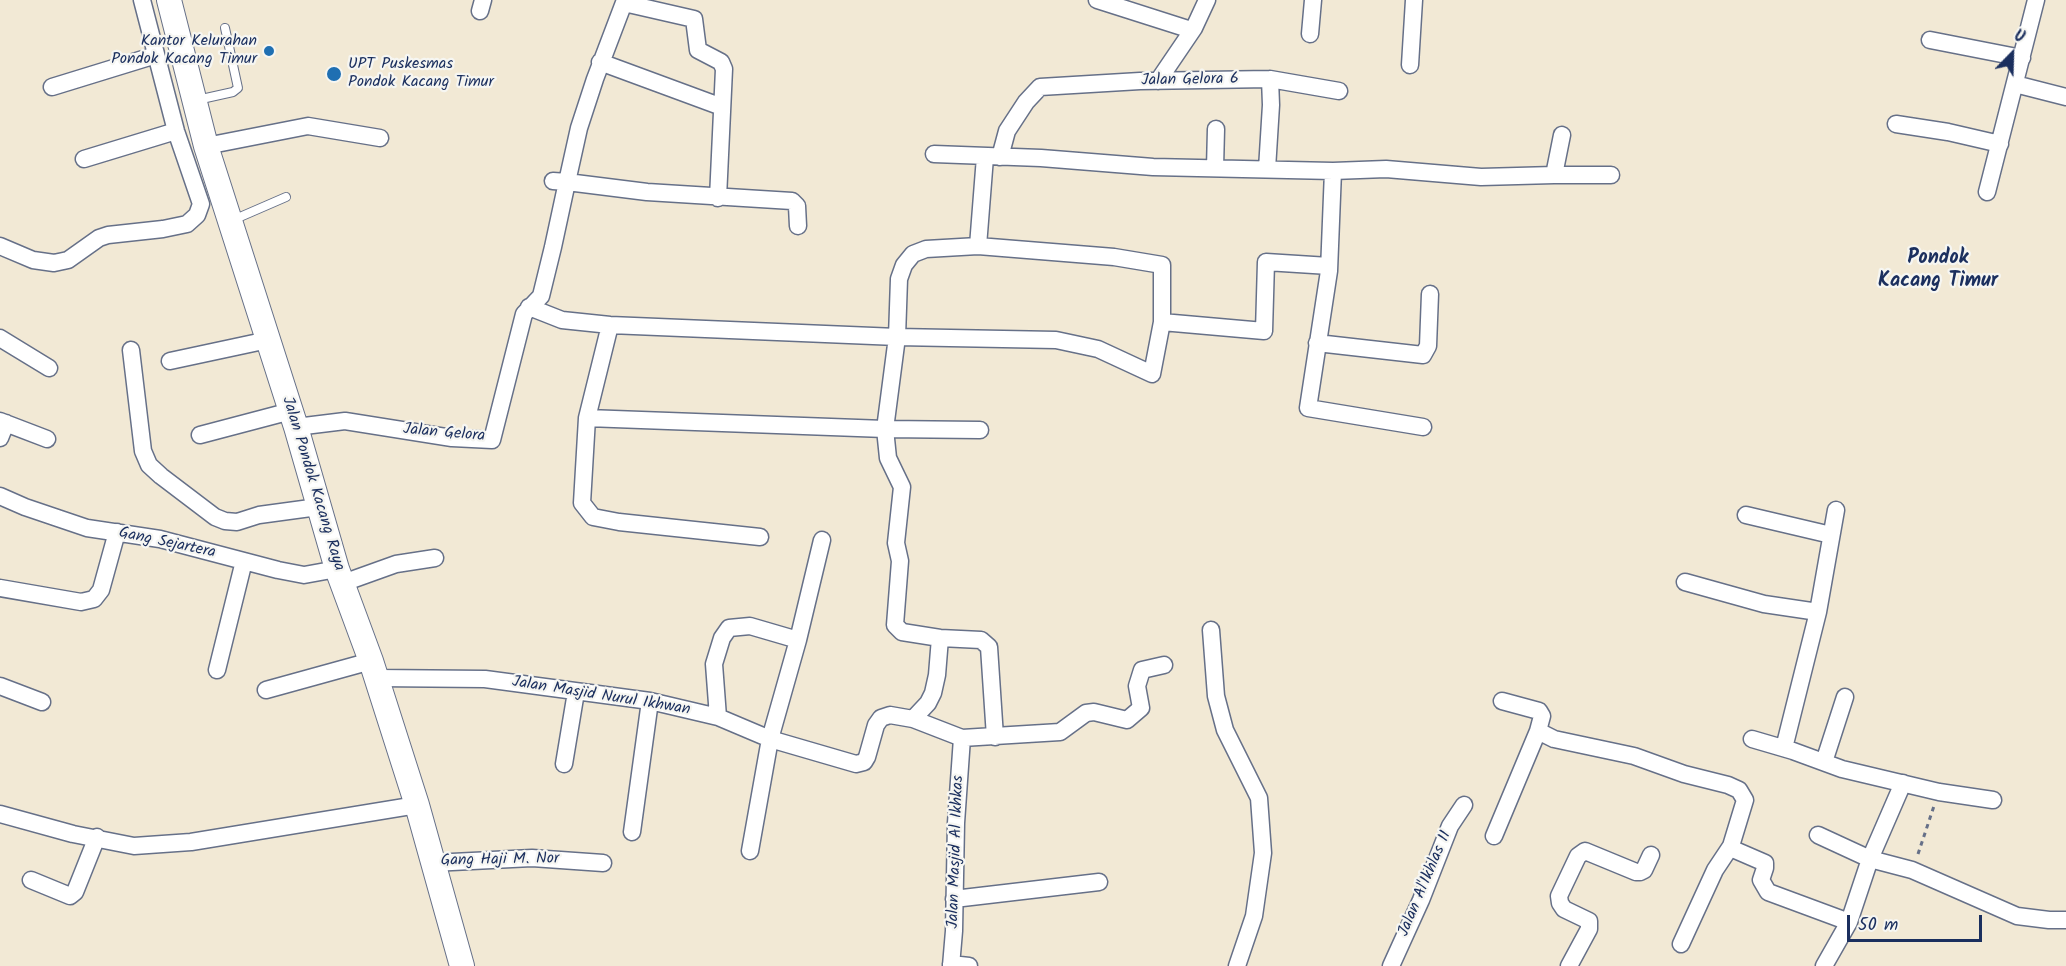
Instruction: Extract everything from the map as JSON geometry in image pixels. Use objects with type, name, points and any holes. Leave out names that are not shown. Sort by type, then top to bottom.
[{"type":"main road","name":"Jalan Pondok Kacang Raya","points":[[169,0],[206,146],[293,419],[340,576],[374,670],[417,805],[462,966]]},
{"type":"street","points":[[0,246],[33,260],[54,263],[68,260],[99,238],[108,235],[163,230],[187,224],[197,215],[201,204],[176,131],[142,0]]},
{"type":"street","points":[[1097,0],[1188,29],[1188,35]]},
{"type":"street","points":[[1158,81],[1199,19],[1208,0]]},
{"type":"street","points":[[1310,34],[1313,0]]},
{"type":"street","points":[[1410,65],[1414,0]]},
{"type":"street","points":[[1987,192],[2036,0]]},
{"type":"street","points":[[718,198],[724,69],[721,62],[698,50],[694,19],[624,1],[600,62],[560,181],[541,296],[529,307],[562,320],[610,325],[897,337],[1056,340],[1098,349],[1152,374],[1162,322],[1162,265],[1114,257],[978,246],[926,249],[913,254],[904,265],[899,279],[897,337],[885,429],[888,458],[902,487],[896,543],[900,561],[895,625],[902,632],[940,638],[981,640],[989,647],[995,737]]},
{"type":"street","points":[[1930,40],[2022,58]]},
{"type":"street","points":[[52,87],[156,54]]},
{"type":"street","points":[[600,62],[722,107]]},
{"type":"street","points":[[1267,170],[1271,105],[1269,80]]},
{"type":"street","name":"Jalan Gelora 6","points":[[993,157],[1026,102],[1040,87],[1158,81],[1269,80],[1339,91]]},
{"type":"street","points":[[2015,84],[2066,97]]},
{"type":"street","points":[[1896,124],[1948,132],[2000,144]]},
{"type":"street","points":[[206,146],[308,126],[380,138]]},
{"type":"street","points":[[1215,168],[1216,129]]},
{"type":"street","points":[[84,159],[176,131]]},
{"type":"street","points":[[1554,175],[1562,135]]},
{"type":"street","points":[[934,154],[1041,158],[1153,167],[1333,171],[1386,169],[1481,177],[1611,175]]},
{"type":"street","points":[[978,246],[993,157]]},
{"type":"street","points":[[1333,171],[1329,266],[1308,408],[1423,427]]},
{"type":"street","points":[[560,181],[647,192],[792,201],[797,206],[798,226]]},
{"type":"street","points":[[1162,322],[1264,331],[1266,262],[1329,266]]},
{"type":"street","points":[[1317,343],[1423,355],[1428,346],[1430,294]]},
{"type":"street","name":"Jalan Gelora","points":[[293,419],[345,421],[452,438],[492,440],[524,314],[529,307]]},
{"type":"street","points":[[610,325],[587,418],[582,503],[593,516],[620,522],[760,537]]},
{"type":"street","points":[[0,338],[49,368]]},
{"type":"street","points":[[170,361],[268,340]]},
{"type":"street","points":[[131,350],[143,451],[149,465],[161,476],[215,517],[225,521],[237,522],[260,515],[318,507]]},
{"type":"street","points":[[587,418],[885,429],[980,430]]},
{"type":"street","points":[[200,435],[293,419]]},
{"type":"street","points":[[2,427],[47,440]]},
{"type":"street","name":"Gang Sejartera","points":[[0,496],[87,528],[160,540],[304,575],[340,576],[435,558]]},
{"type":"street","points":[[1784,748],[1818,612],[1836,510]]},
{"type":"street","points":[[1746,515],[1831,535]]},
{"type":"street","points":[[0,588],[81,602],[94,599],[101,591],[117,532]]},
{"type":"street","points":[[750,851],[770,739],[798,640],[822,540]]},
{"type":"street","points":[[217,670],[244,561]]},
{"type":"street","points":[[1685,582],[1764,604],[1818,612]]},
{"type":"street","points":[[718,717],[714,664],[722,638],[729,628],[750,626],[798,640]]},
{"type":"street","points":[[1211,630],[1216,696],[1224,730],[1260,798],[1262,864],[1254,916],[1237,966]]},
{"type":"street","points":[[913,719],[928,703],[933,693],[938,675],[940,638]]},
{"type":"street","points":[[962,738],[1060,732],[1086,714],[1094,712],[1127,720],[1141,708],[1137,686],[1142,670],[1164,665]]},
{"type":"street","name":"Jalan Masjid Nurul Ikhwan","points":[[266,690],[374,670],[485,679],[650,702],[718,717],[770,739],[856,764],[864,762],[867,757],[876,725],[881,718],[890,716],[913,719],[962,738]]},
{"type":"street","points":[[0,686],[42,702]]},
{"type":"street","points":[[564,764],[576,692]]},
{"type":"street","points":[[1824,762],[1845,697]]},
{"type":"street","points":[[1494,836],[1538,731],[1542,716],[1539,711],[1502,701]]},
{"type":"street","points":[[632,831],[650,702]]},
{"type":"street","points":[[1538,731],[1554,738],[1634,756],[1739,790],[1745,800],[1731,846],[1715,870],[1681,944]]},
{"type":"street","name":"Jalan Masjid Al Ikhkas","points":[[951,965],[956,823],[962,738]]},
{"type":"street","points":[[1752,740],[1784,748],[1842,769],[1939,792],[1993,800]]},
{"type":"street","points":[[1824,966],[1849,922],[1870,859],[1903,783]]},
{"type":"street","points":[[0,814],[73,834],[134,846],[191,842],[417,805]]},
{"type":"street","name":"Jalan Al'Ikhlas II","points":[[1391,966],[1421,900],[1450,826],[1464,805]]},
{"type":"street","points":[[1818,835],[1870,859],[1912,870],[2017,916],[2066,920]]},
{"type":"street","points":[[31,880],[70,896],[75,892],[97,837]]},
{"type":"street","points":[[1731,846],[1765,863],[1766,868],[1761,880],[1768,892],[1849,922]]},
{"type":"street","points":[[1569,966],[1589,929],[1589,921],[1564,909],[1560,903],[1559,896],[1578,856],[1585,851],[1640,872],[1644,870],[1652,855]]},
{"type":"street","name":"Gang Haji M. Nor","points":[[432,862],[532,858],[603,863]]},
{"type":"street","points":[[954,899],[1099,882]]},
{"type":"street","points":[[951,965],[969,966]]},
{"type":"lane","points":[[194,100],[233,92],[238,88],[225,28]]},
{"type":"lane","points":[[230,220],[241,218],[286,196]]},
{"type":"path","points":[[1912,870],[1939,792]]},
{"type":"place","name":"Kantor Kelurahan Pondok Kacang Timur","points":[[269,51]]},
{"type":"place","name":"UPT Puskesmas Pondok Kacang Timur","points":[[334,74]]},
{"type":"district","name":"Pondok Kacang Timur","points":[[1938,272]]}]
